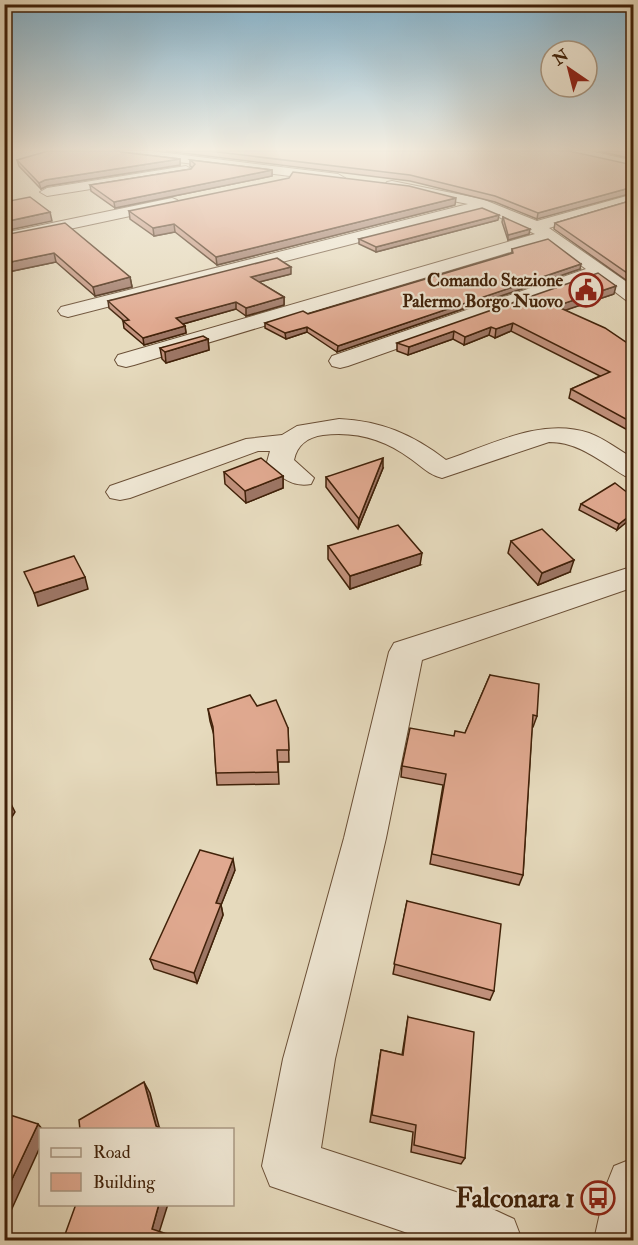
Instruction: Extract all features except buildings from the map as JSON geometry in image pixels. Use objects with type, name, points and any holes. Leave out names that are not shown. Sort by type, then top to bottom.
[{"type":"street","points":[[4,238],[143,209]]},
{"type":"street","points":[[68,311],[466,209]]},
{"type":"street","points":[[492,209],[539,229],[633,297]]},
{"type":"street","points":[[126,360],[599,209]]},
{"type":"street","points":[[354,277],[539,229]]},
{"type":"street","points":[[340,361],[600,271]]},
{"type":"street","points":[[120,492],[255,444],[288,442],[313,429],[346,427],[383,433],[404,443],[442,470],[546,435],[563,434],[578,436],[633,470]]},
{"type":"street","points":[[288,442],[280,453],[280,462],[301,478]]},
{"type":"street","points":[[493,1240],[456,1221],[290,1166],[309,1059],[365,838],[406,652],[633,576]]},
{"type":"place","name":"Comando Stazione Palermo Borgo Nuovo","points":[[586,290]]},
{"type":"place","name":"Falconara 1","points":[[598,1198]]}]
